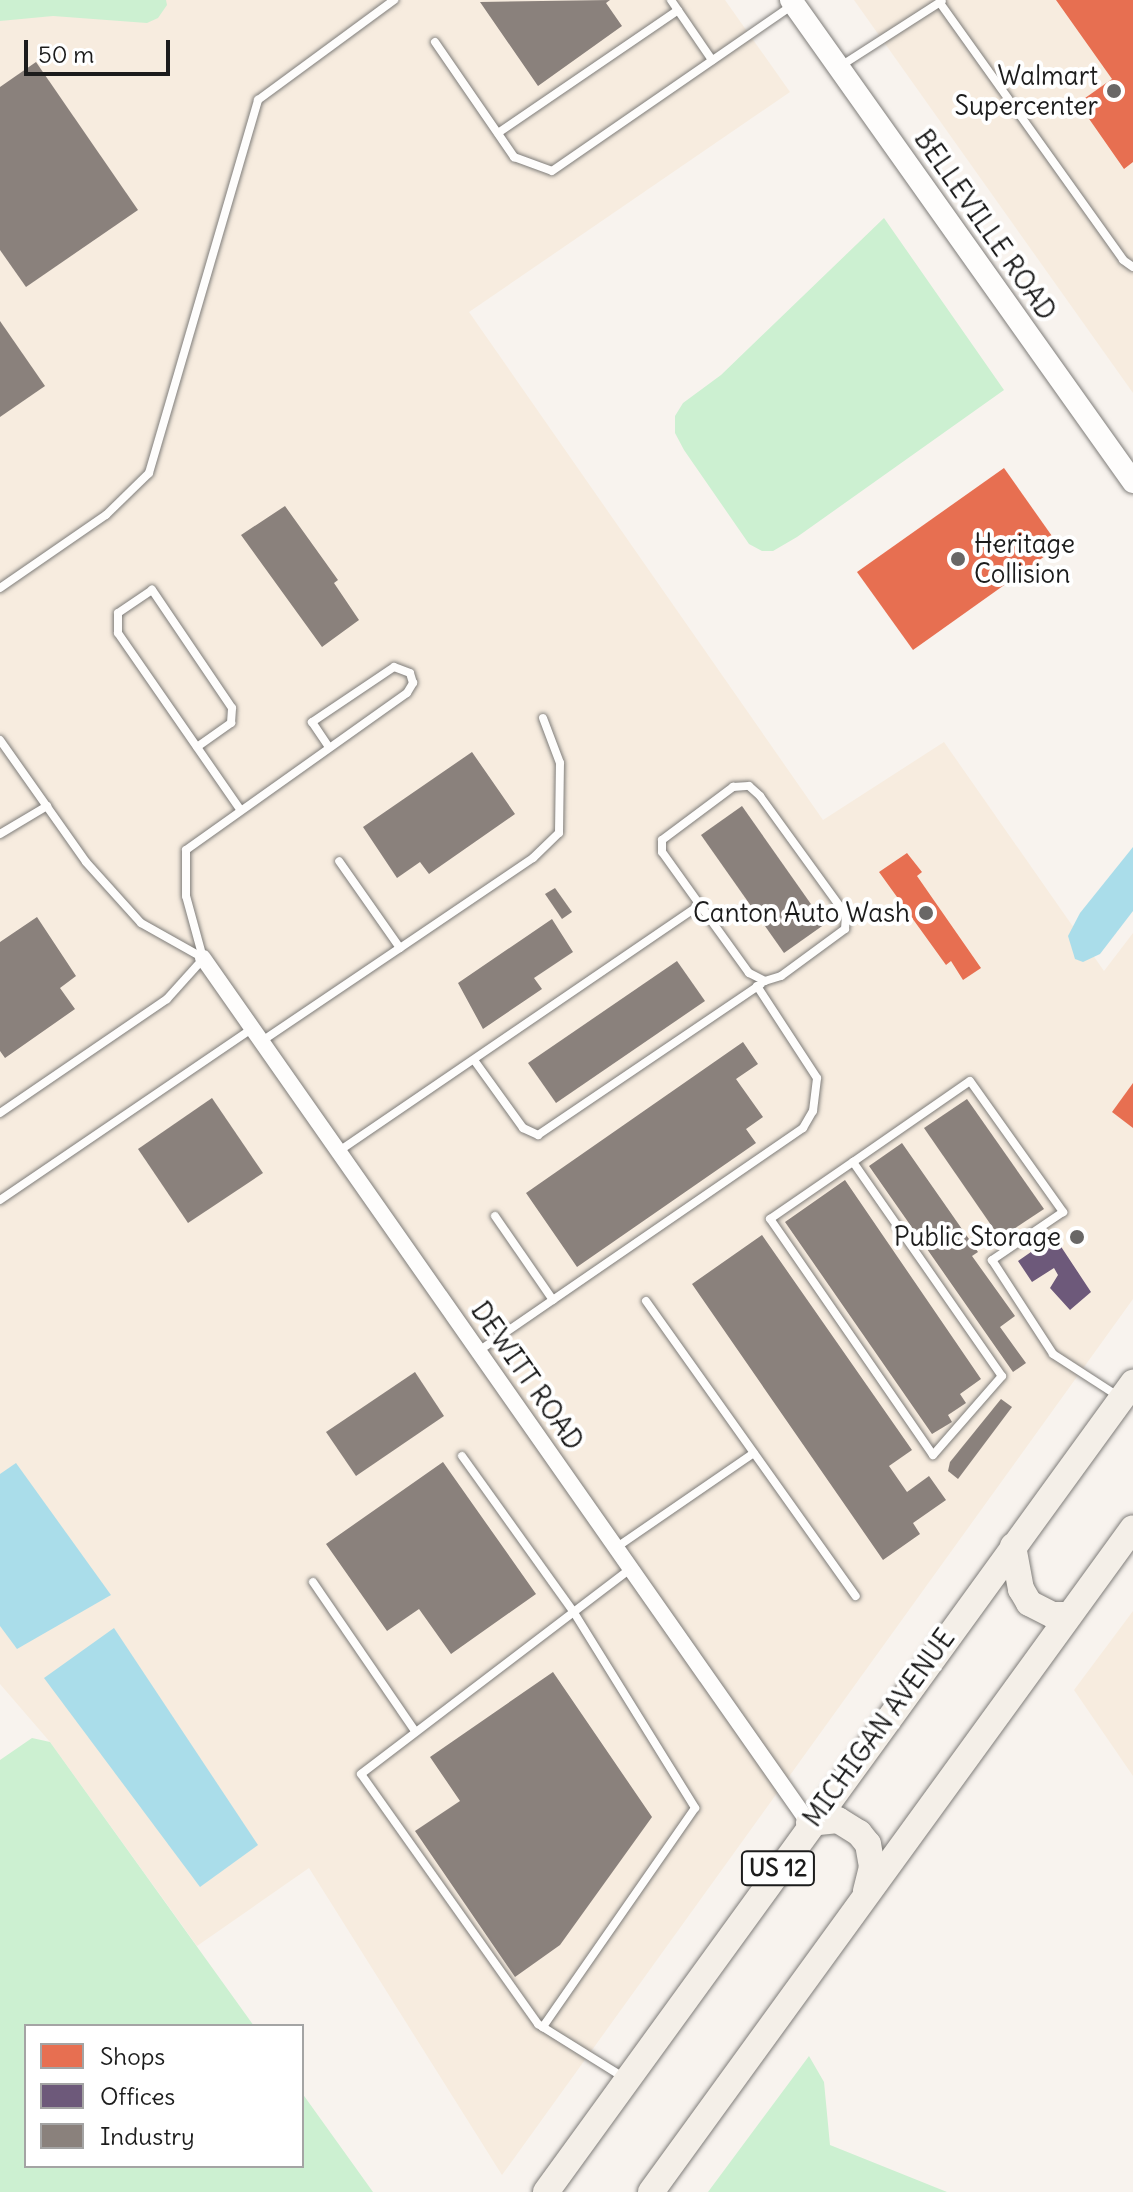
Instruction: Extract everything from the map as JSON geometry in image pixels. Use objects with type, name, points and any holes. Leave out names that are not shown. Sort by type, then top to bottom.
[{"type":"main road","name":"BELLEVILLE ROAD","points":[[792,2],[1133,482]]},
{"type":"main road","name":"MICHIGAN AVENUE","points":[[546,2192],[809,1823],[1127,1391]]},
{"type":"main road","points":[[651,2192],[1133,1528]]},
{"type":"main road","points":[[1013,1546],[1021,1589],[1029,1603],[1053,1615],[1068,1615]]},
{"type":"main road","points":[[809,1823],[838,1820],[859,1833],[868,1844],[872,1867],[866,1894]]},
{"type":"street","name":"DEWITT ROAD","points":[[203,958],[809,1823]]},
{"type":"lane","points":[[0,588],[106,515],[149,473],[258,100],[394,0]]},
{"type":"lane","points":[[671,0],[712,60]]},
{"type":"lane","points":[[838,68],[942,1],[1123,260],[1133,267]]},
{"type":"lane","points":[[435,42],[514,157],[552,171],[792,2]]},
{"type":"lane","points":[[498,133],[678,10]]},
{"type":"lane","points":[[197,747],[231,723],[232,708],[152,590],[118,613],[118,633],[197,747],[240,809]]},
{"type":"lane","points":[[203,958],[183,864],[196,839],[240,809],[407,693],[413,683],[410,673],[394,667],[312,722],[329,747]]},
{"type":"lane","points":[[0,1200],[257,1035],[400,948],[533,858],[559,833],[560,763],[543,718]]},
{"type":"lane","points":[[0,740],[86,862],[141,923],[203,958]]},
{"type":"lane","points":[[474,1060],[523,1128],[538,1135],[761,984],[833,941],[845,929],[846,915],[749,786],[733,787],[662,840],[662,852],[749,973],[761,984],[817,1078],[819,1092],[803,1128],[480,1350]]},
{"type":"lane","points":[[0,834],[47,806]]},
{"type":"lane","points":[[339,861],[400,948]]},
{"type":"lane","points":[[339,1151],[700,905]]},
{"type":"lane","points":[[0,1113],[167,999],[203,958]]},
{"type":"lane","points":[[853,1162],[1002,1376],[933,1455],[770,1219],[970,1081],[1063,1212],[992,1260],[1053,1354],[1127,1391]]},
{"type":"lane","points":[[495,1216],[553,1300]]},
{"type":"lane","points":[[646,1301],[856,1596]]},
{"type":"lane","points":[[617,1547],[754,1453]]},
{"type":"lane","points":[[462,1456],[573,1611],[695,1808],[543,2027]]},
{"type":"lane","points":[[628,2081],[591,2053],[543,2027],[364,1783],[366,1768],[631,1568]]},
{"type":"lane","points":[[313,1582],[415,1731]]},
{"type":"shaded area","points":[[0,0],[725,0],[790,92],[469,312],[823,820],[944,742],[1104,971],[1133,933],[1133,1299],[502,2175],[309,1868],[197,1946],[50,1742],[0,1684]]},
{"type":"shaded area","points":[[854,0],[1133,0],[1133,393]]},
{"type":"shaded area","points":[[1133,1611],[1133,1776],[1074,1690]]},
{"type":"green space","points":[[0,0],[166,0],[167,5],[158,18],[147,23],[53,16],[0,21]]},
{"type":"green space","points":[[884,218],[1004,390],[797,537],[773,551],[762,551],[749,544],[684,450],[675,433],[675,416],[683,403],[721,375]]},
{"type":"green space","points":[[32,1738],[50,1742],[253,2024],[24,2024],[24,2168],[304,2168],[304,2096],[373,2192],[0,2192],[0,1760]]},
{"type":"green space","points":[[809,2056],[824,2082],[830,2145],[947,2192],[708,2192]]},
{"type":"water","points":[[1133,847],[1133,911],[1100,954],[1083,962],[1075,959],[1068,936],[1080,913]]},
{"type":"water","points":[[16,1463],[111,1595],[17,1649],[0,1626],[0,1474]]},
{"type":"water","points":[[114,1628],[258,1845],[200,1887],[44,1678]]},
{"type":"building: Shops","name":"Walmart Supercenter","points":[[1056,0],[1133,0],[1133,162],[1124,169],[1078,103],[1112,79]]},
{"type":"building: Shops","name":"Heritage Collision","points":[[1004,468],[1059,546],[913,650],[857,572]]},
{"type":"building: Shops","name":"Canton Auto Wash","points":[[907,853],[922,872],[917,876],[981,968],[963,980],[951,961],[946,965],[879,872]]},
{"type":"building: Shops","points":[[1133,1083],[1133,1128],[1112,1112]]},
{"type":"building: Offices","points":[[1054,1236],[1091,1292],[1070,1310],[1050,1288],[1058,1275],[1054,1268],[1032,1282],[1018,1261]]},
{"type":"building: Industry","points":[[610,0],[606,3],[622,26],[538,86],[480,2]]},
{"type":"building: Industry","points":[[36,62],[138,210],[26,287],[0,250],[0,87]]},
{"type":"building: Industry","points":[[0,321],[45,386],[0,417]]},
{"type":"building: Industry","points":[[285,506],[338,580],[334,583],[359,620],[322,647],[241,535]]},
{"type":"building: Industry","points":[[472,752],[515,814],[429,874],[420,862],[397,878],[363,827]]},
{"type":"building: Industry","points":[[742,806],[825,924],[784,953],[701,835]]},
{"type":"building: Industry","points":[[555,888],[572,912],[562,919],[545,894]]},
{"type":"building: Industry","points":[[37,917],[76,976],[60,988],[75,1009],[5,1058],[0,1051],[0,942]]},
{"type":"building: Industry","points":[[552,919],[573,952],[534,978],[542,989],[483,1029],[458,983]]},
{"type":"building: Industry","points":[[677,961],[705,1001],[556,1103],[528,1063]]},
{"type":"building: Industry","points":[[743,1042],[758,1064],[736,1079],[763,1117],[746,1129],[756,1143],[577,1267],[526,1193]]},
{"type":"building: Industry","points":[[212,1098],[263,1173],[188,1223],[138,1149]]},
{"type":"building: Industry","points":[[967,1099],[1044,1209],[1000,1238],[924,1128]]},
{"type":"building: Industry","points":[[902,1143],[978,1252],[972,1256],[1015,1316],[1000,1327],[1026,1363],[1013,1372],[869,1166]]},
{"type":"building: Industry","points":[[845,1180],[981,1379],[960,1394],[966,1403],[948,1415],[952,1422],[932,1434],[785,1222]]},
{"type":"building: Industry","points":[[762,1235],[912,1450],[889,1466],[907,1492],[929,1476],[946,1500],[913,1523],[920,1534],[883,1560],[692,1284]]},
{"type":"building: Industry","points":[[415,1372],[444,1416],[356,1476],[326,1432]]},
{"type":"building: Industry","points":[[1001,1399],[1012,1407],[958,1479],[948,1471],[950,1462]]},
{"type":"building: Industry","points":[[443,1462],[536,1594],[451,1654],[419,1609],[387,1631],[326,1544]]},
{"type":"building: Industry","points":[[553,1672],[652,1817],[560,1945],[515,1977],[415,1831],[460,1801],[430,1757]]},
{"type":"place","name":"Walmart Supercenter","points":[[1114,91]]},
{"type":"place","name":"Heritage Collision","points":[[958,559]]},
{"type":"place","name":"Canton Auto Wash","points":[[926,913]]},
{"type":"place","name":"Public Storage","points":[[1077,1237]]}]
